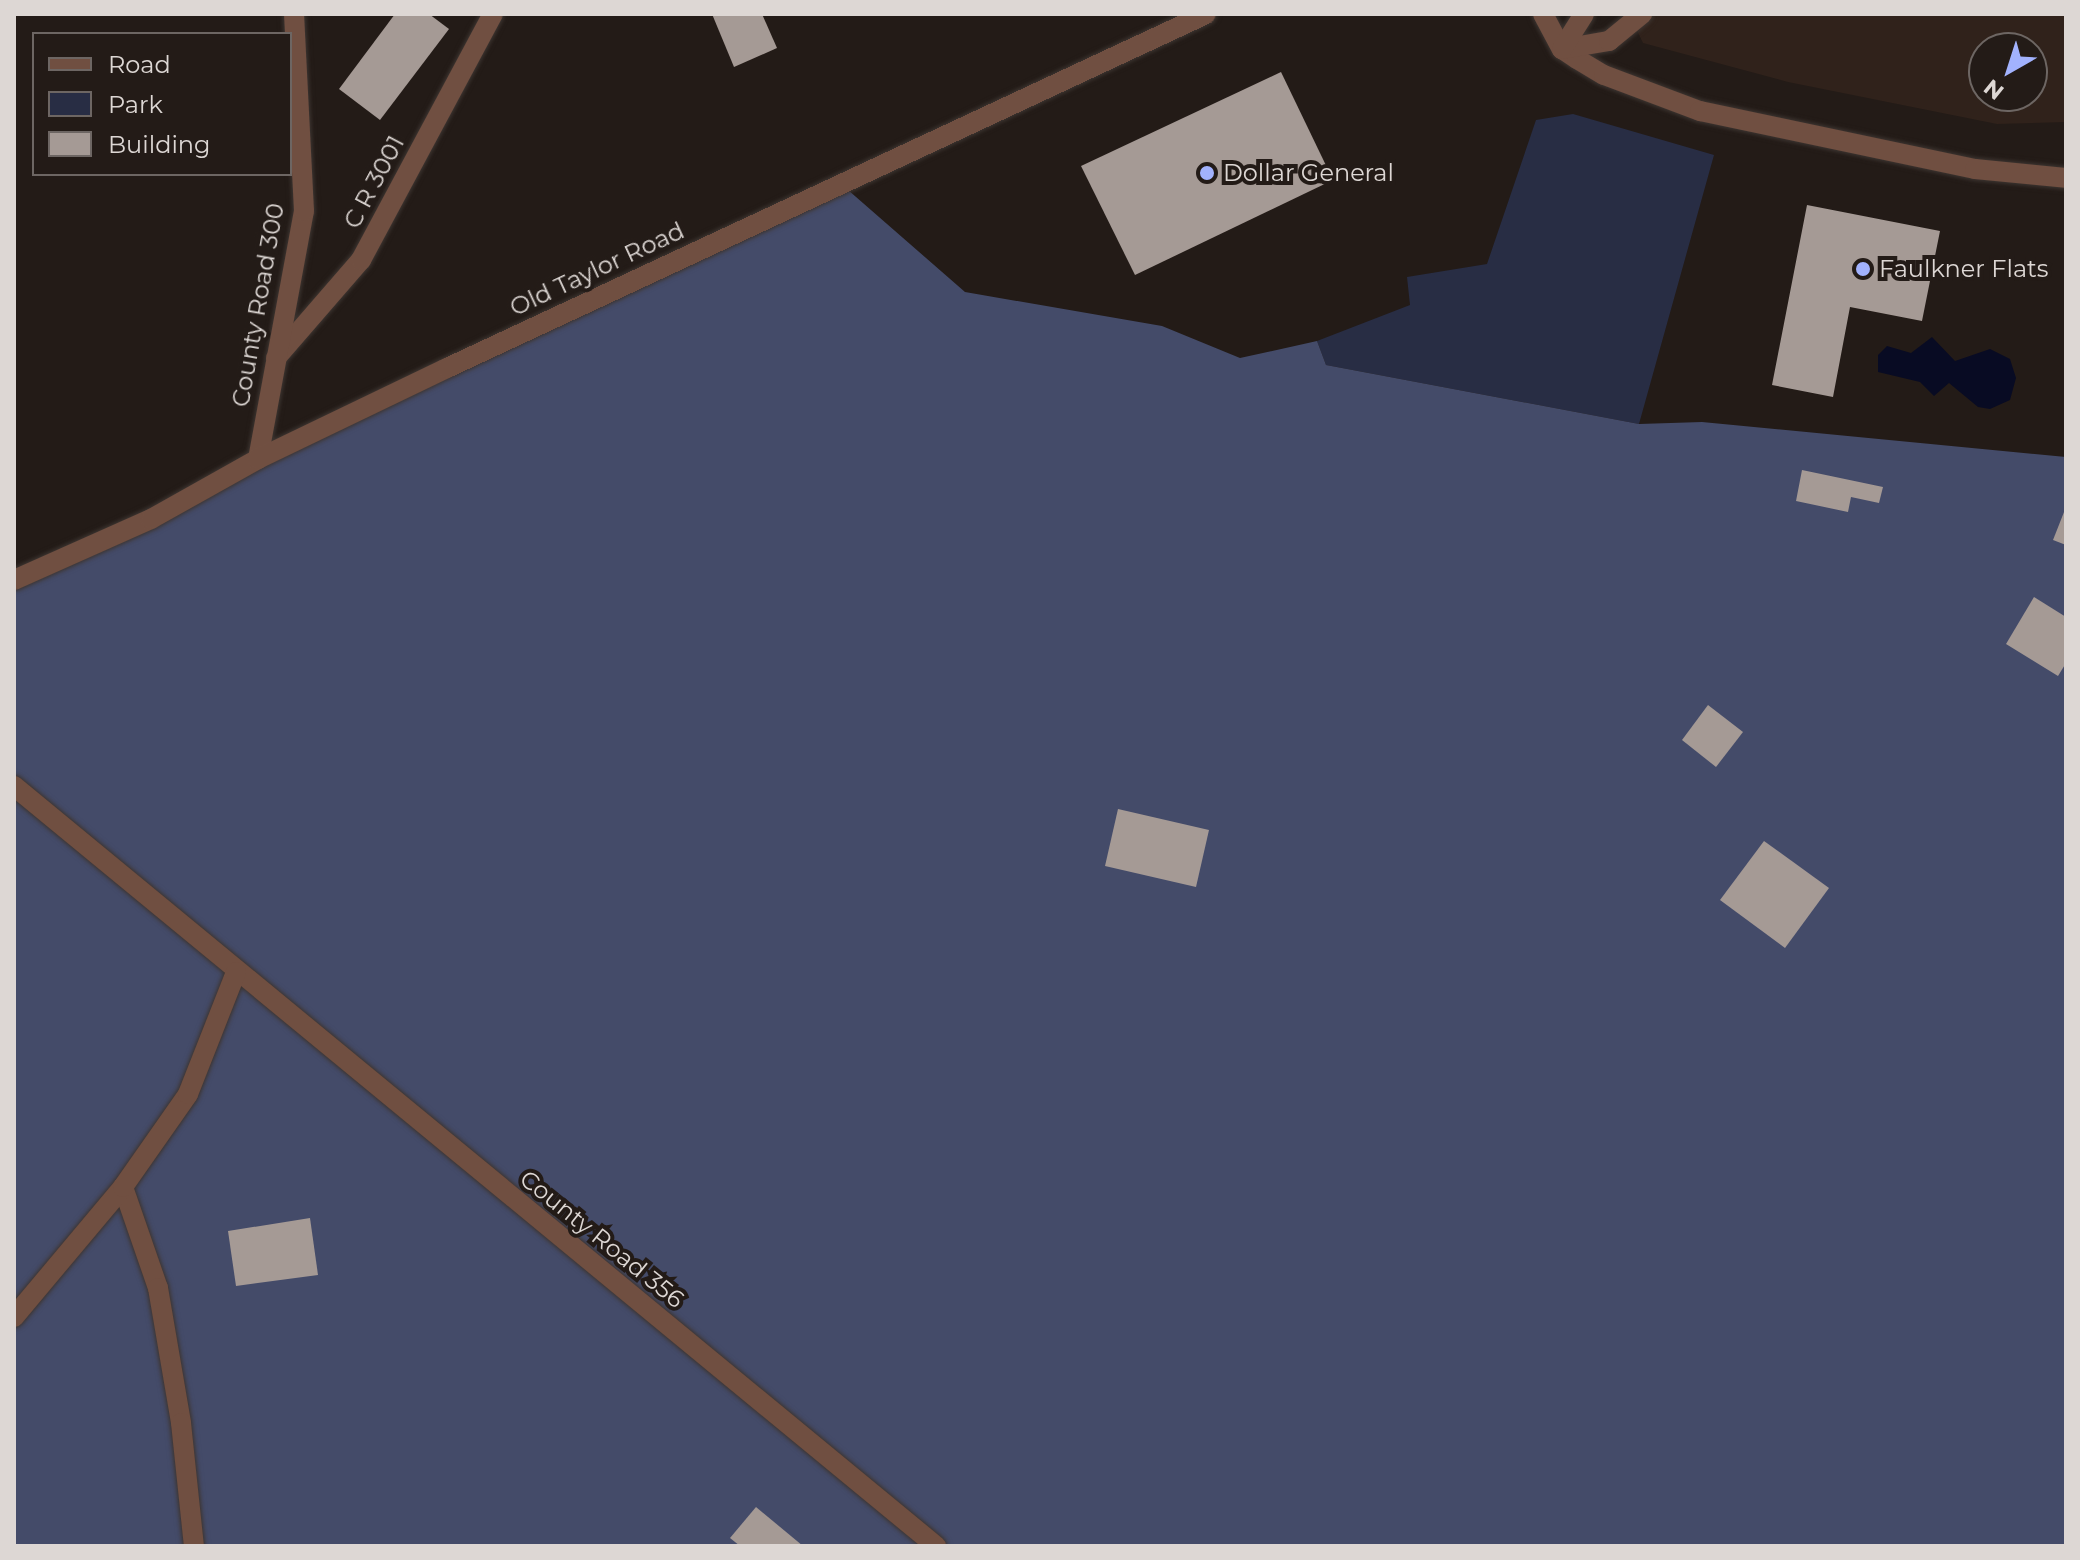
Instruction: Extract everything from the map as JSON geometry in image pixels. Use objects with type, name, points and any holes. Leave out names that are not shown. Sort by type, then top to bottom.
[{"type":"street","name":"County Road 300","points":[[258,459],[304,211],[294,14]]},
{"type":"street","name":"C R 3001","points":[[276,358],[361,260],[493,14]]},
{"type":"street","name":"Old Taylor Road","points":[[14,580],[151,519],[258,459],[1206,14]]},
{"type":"street","points":[[1543,14],[1562,49],[1604,75],[1700,111],[1975,169],[2066,178]]},
{"type":"street","points":[[1562,49],[1584,14]]},
{"type":"street","points":[[1562,49],[1609,41],[1642,14]]},
{"type":"street","name":"County Road 356","points":[[14,786],[936,1546]]},
{"type":"street","points":[[14,1317],[123,1187],[188,1094],[236,972]]},
{"type":"street","points":[[123,1187],[158,1288],[181,1423],[194,1546]]},
{"type":"shaded area","points":[[1629,14],[2066,14],[2066,122],[1997,124],[1788,82],[1643,43]]},
{"type":"shaded area","points":[[840,183],[965,292],[1162,326],[1240,358],[1317,341],[1326,365],[1639,424],[1702,422],[2066,457],[2066,1546],[14,1546],[14,576]]},
{"type":"shaded area","points":[[1932,337],[1955,361],[1990,349],[2010,359],[2016,378],[2010,400],[1990,409],[1978,407],[1949,383],[1934,396],[1920,382],[1878,372],[1878,355],[1887,346],[1911,353]]},
{"type":"green space","points":[[1573,114],[1714,155],[1639,424],[1326,365],[1317,341],[1410,305],[1407,277],[1487,264],[1536,120]]},
{"type":"building","points":[[395,14],[429,14],[449,29],[380,120],[339,89]]},
{"type":"building","points":[[712,14],[762,14],[777,48],[734,67]]},
{"type":"building","name":"Dollar General","points":[[1281,72],[1333,180],[1135,275],[1081,166]]},
{"type":"building","name":"Faulkner Flats","points":[[1807,205],[1940,231],[1922,321],[1850,307],[1833,397],[1772,385]]},
{"type":"building","points":[[1802,470],[1883,487],[1879,503],[1851,497],[1848,512],[1796,501]]},
{"type":"building","points":[[2066,507],[2066,545],[2053,540]]},
{"type":"building","points":[[2034,597],[2066,617],[2066,663],[2058,676],[2006,644]]},
{"type":"building","points":[[1708,705],[1743,732],[1716,767],[1682,740]]},
{"type":"building","points":[[1118,809],[1209,830],[1196,887],[1105,866]]},
{"type":"building","points":[[1764,841],[1829,888],[1785,948],[1720,900]]},
{"type":"building","points":[[310,1218],[318,1275],[236,1286],[228,1231]]},
{"type":"building","points":[[756,1507],[803,1546],[740,1546],[730,1538]]},
{"type":"place","name":"Dollar General","points":[[1207,173]]},
{"type":"place","name":"Faulkner Flats","points":[[1863,269]]}]
